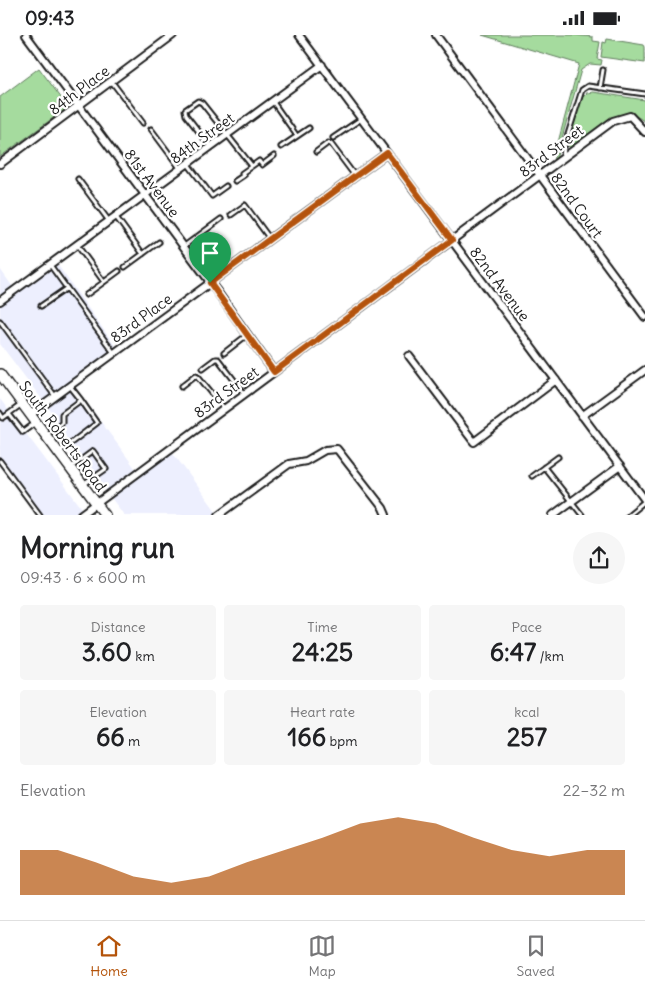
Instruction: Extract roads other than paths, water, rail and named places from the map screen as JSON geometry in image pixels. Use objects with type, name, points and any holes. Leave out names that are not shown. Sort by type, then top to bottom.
[{"type":"street","name":"81st Avenue","points":[[26,35],[274,372]]},
{"type":"street","name":"82nd Avenue","points":[[299,35],[645,501]]},
{"type":"street","name":"82nd Court","points":[[436,35],[645,317]]},
{"type":"street","name":"84th Place","points":[[0,164],[171,36]]},
{"type":"street","name":"84th Street","points":[[0,301],[322,65]]},
{"type":"street","name":"83rd Street","points":[[80,515],[613,121],[630,116],[645,132]]},
{"type":"street","name":"83rd Place","points":[[33,419],[55,397],[387,153]]},
{"type":"street","points":[[409,356],[474,442],[556,380]]},
{"type":"street","points":[[582,416],[645,370]]},
{"type":"street","name":"South Roberts Road","points":[[1,379],[105,515]]},
{"type":"street","points":[[219,515],[289,464],[306,461],[324,450],[337,449],[383,507],[386,515]]},
{"type":"street","points":[[553,515],[620,466]]},
{"type":"lane","points":[[600,88],[603,69]]},
{"type":"lane","points":[[112,81],[143,123]]},
{"type":"lane","points":[[563,158],[564,147],[582,91],[588,87],[645,94]]},
{"type":"lane","points":[[210,147],[186,115],[185,111],[198,101],[202,103],[252,166]]},
{"type":"lane","points":[[272,101],[297,136]]},
{"type":"lane","points":[[333,138],[361,118]]},
{"type":"lane","points":[[282,147],[309,128]]},
{"type":"lane","points":[[151,129],[181,169]]},
{"type":"lane","points":[[316,152],[328,143],[332,144],[355,177]]},
{"type":"lane","points":[[235,181],[244,175],[242,173],[259,161],[262,165],[274,156]]},
{"type":"lane","points":[[188,163],[212,196],[226,186]]},
{"type":"lane","points":[[78,179],[109,221]]},
{"type":"lane","points":[[231,215],[245,205],[270,239]]},
{"type":"lane","points":[[116,216],[143,253]]},
{"type":"lane","points":[[183,247],[221,219]]},
{"type":"lane","points":[[125,267],[159,242]]},
{"type":"lane","points":[[76,245],[104,282]]},
{"type":"lane","points":[[50,264],[114,353]]},
{"type":"lane","points":[[86,295],[119,271]]},
{"type":"lane","points":[[41,306],[67,288]]},
{"type":"lane","points":[[0,321],[55,397]]},
{"type":"lane","points":[[224,353],[247,335]]},
{"type":"lane","points":[[203,368],[215,359],[218,359],[244,394]]},
{"type":"lane","points":[[182,386],[196,375],[198,376],[224,409]]},
{"type":"lane","points":[[58,452],[97,423],[70,386]]},
{"type":"lane","points":[[46,436],[62,423],[62,414],[81,400]]},
{"type":"lane","points":[[0,413],[4,417],[22,404]]},
{"type":"lane","points":[[9,414],[23,432],[33,419]]},
{"type":"lane","points":[[70,468],[92,451],[106,469],[83,485]]},
{"type":"lane","points":[[532,476],[558,457]]},
{"type":"lane","points":[[0,461],[40,515]]},
{"type":"lane","points":[[544,467],[582,515]]},
{"type":"lane","points":[[628,515],[645,501]]}]
